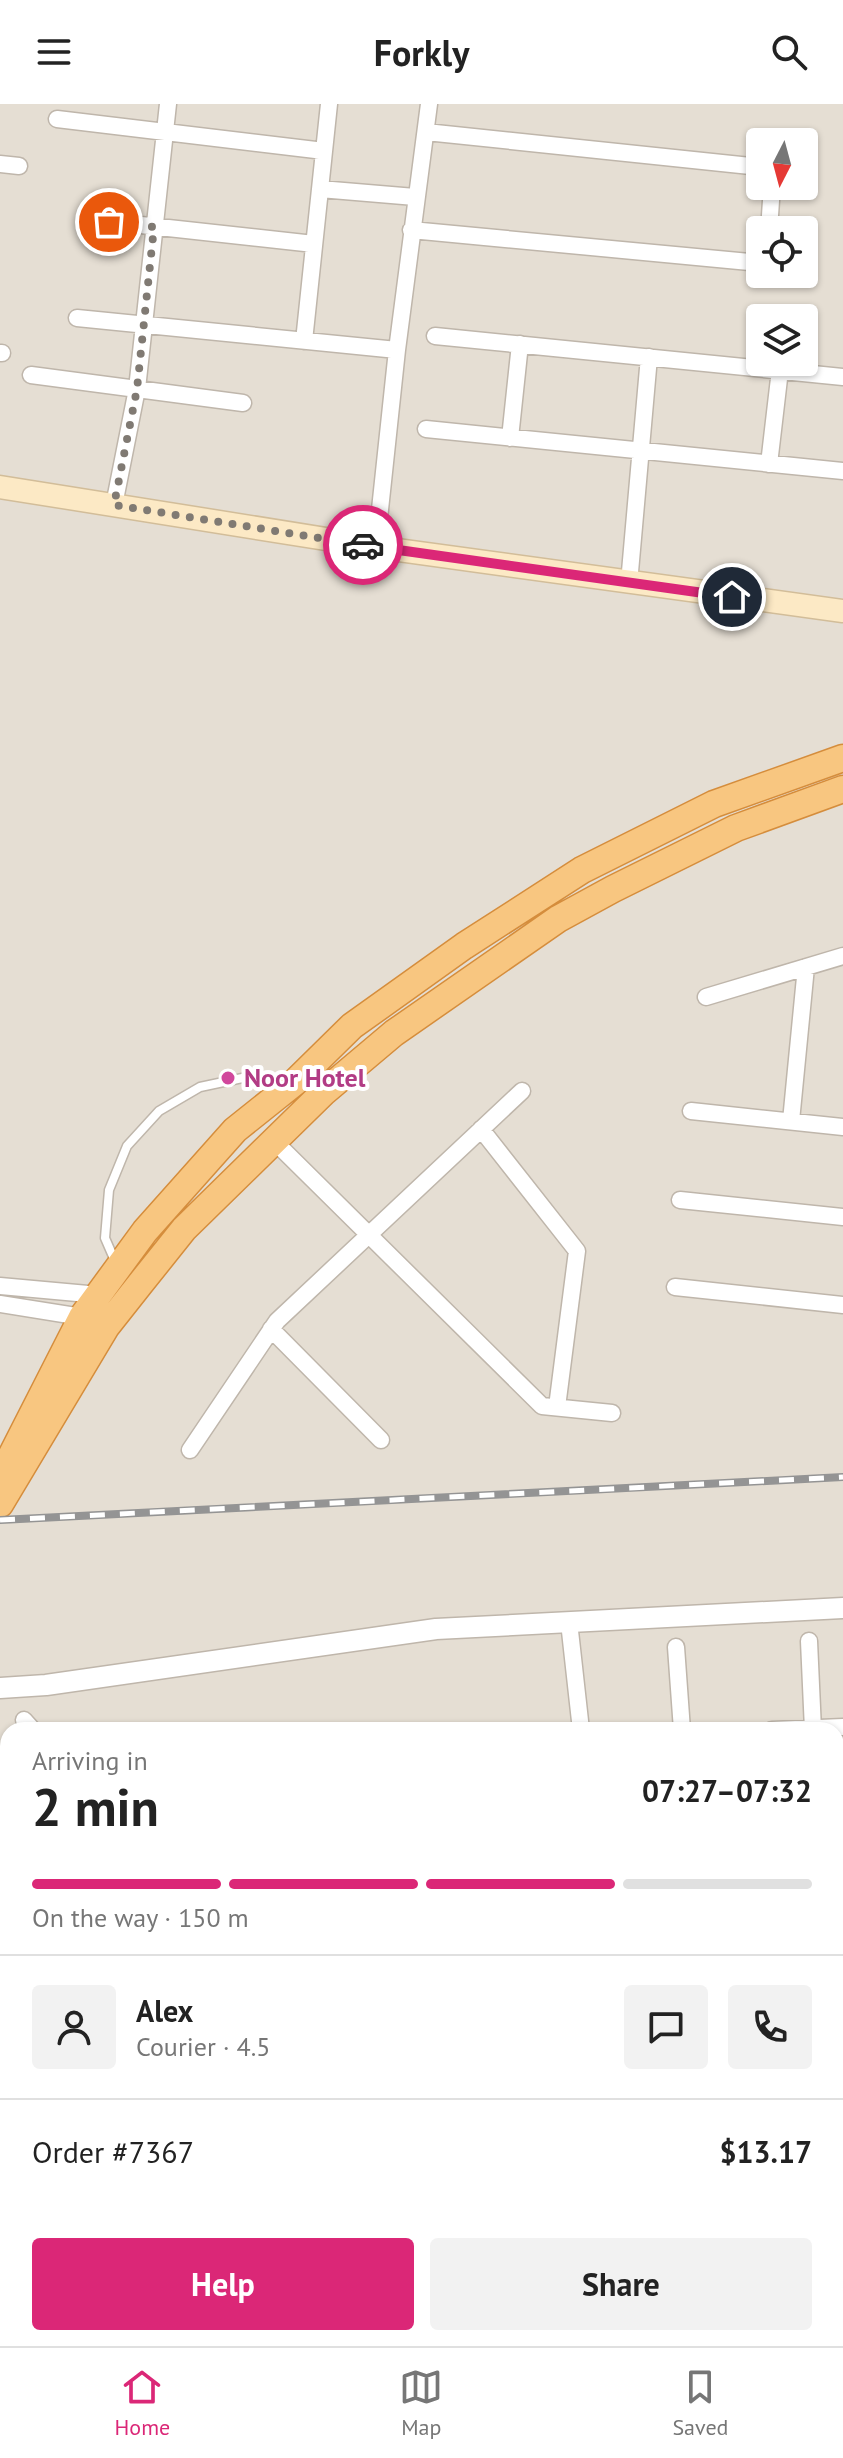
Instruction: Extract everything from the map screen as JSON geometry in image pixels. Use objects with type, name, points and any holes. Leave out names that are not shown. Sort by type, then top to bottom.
[{"type":"highway","points":[[0,1478],[82,1317],[145,1231],[235,1130],[295,1082],[352,1026],[464,946],[582,870],[714,804],[843,758]]},
{"type":"highway","points":[[0,1504],[106,1327],[184,1229],[324,1092],[394,1033],[558,919],[736,828],[843,789]]},
{"type":"main road","points":[[0,487],[376,547],[843,611]]},
{"type":"street","points":[[114,505],[137,389],[168,104]]},
{"type":"street","points":[[304,341],[329,104]]},
{"type":"street","points":[[376,547],[411,230],[429,104]]},
{"type":"street","points":[[57,119],[324,151]]},
{"type":"street","points":[[426,132],[746,166]]},
{"type":"street","points":[[0,164],[19,166]]},
{"type":"street","points":[[320,189],[415,197]]},
{"type":"street","points":[[86,219],[314,244]]},
{"type":"street","points":[[411,230],[746,262]]},
{"type":"street","points":[[77,318],[397,350]]},
{"type":"street","points":[[435,336],[746,367]]},
{"type":"street","points":[[510,438],[520,344]]},
{"type":"street","points":[[629,583],[649,357]]},
{"type":"street","points":[[818,374],[843,377]]},
{"type":"street","points":[[31,375],[243,403]]},
{"type":"street","points":[[769,464],[779,376]]},
{"type":"street","points":[[426,429],[843,471]]},
{"type":"street","points":[[706,997],[843,956]]},
{"type":"street","points":[[791,1121],[806,967]]},
{"type":"street","points":[[190,1450],[277,1321],[522,1091]]},
{"type":"street","points":[[691,1111],[843,1127]]},
{"type":"street","points":[[481,1129],[577,1251],[557,1407]]},
{"type":"street","points":[[273,1140],[542,1406],[612,1413]]},
{"type":"street","points":[[680,1200],[843,1217]]},
{"type":"street","points":[[0,1286],[99,1295]]},
{"type":"street","points":[[675,1287],[843,1305]]},
{"type":"street","points":[[0,1304],[82,1317]]},
{"type":"street","points":[[271,1329],[381,1440]]},
{"type":"street","points":[[0,1688],[46,1685],[436,1629],[843,1608]]},
{"type":"street","points":[[569,1622],[580,1722]]},
{"type":"street","points":[[809,1641],[811,1722]]},
{"type":"street","points":[[676,1647],[681,1722]]},
{"type":"lane","points":[[118,1270],[105,1238],[109,1190],[127,1146],[159,1111],[200,1087],[231,1080],[247,1077],[295,1082]]},
{"type":"shaded area","points":[[0,104],[843,104],[843,1722],[0,1722]]},
{"type":"railway","points":[[0,1520],[843,1477]]},
{"type":"way so far","points":[[109,222],[154,227],[137,389],[114,505],[363,545]]},
{"type":"place","name":"Noor Hotel","points":[[228,1078]]},
{"type":"route","points":[[363,545],[732,597]]}]
